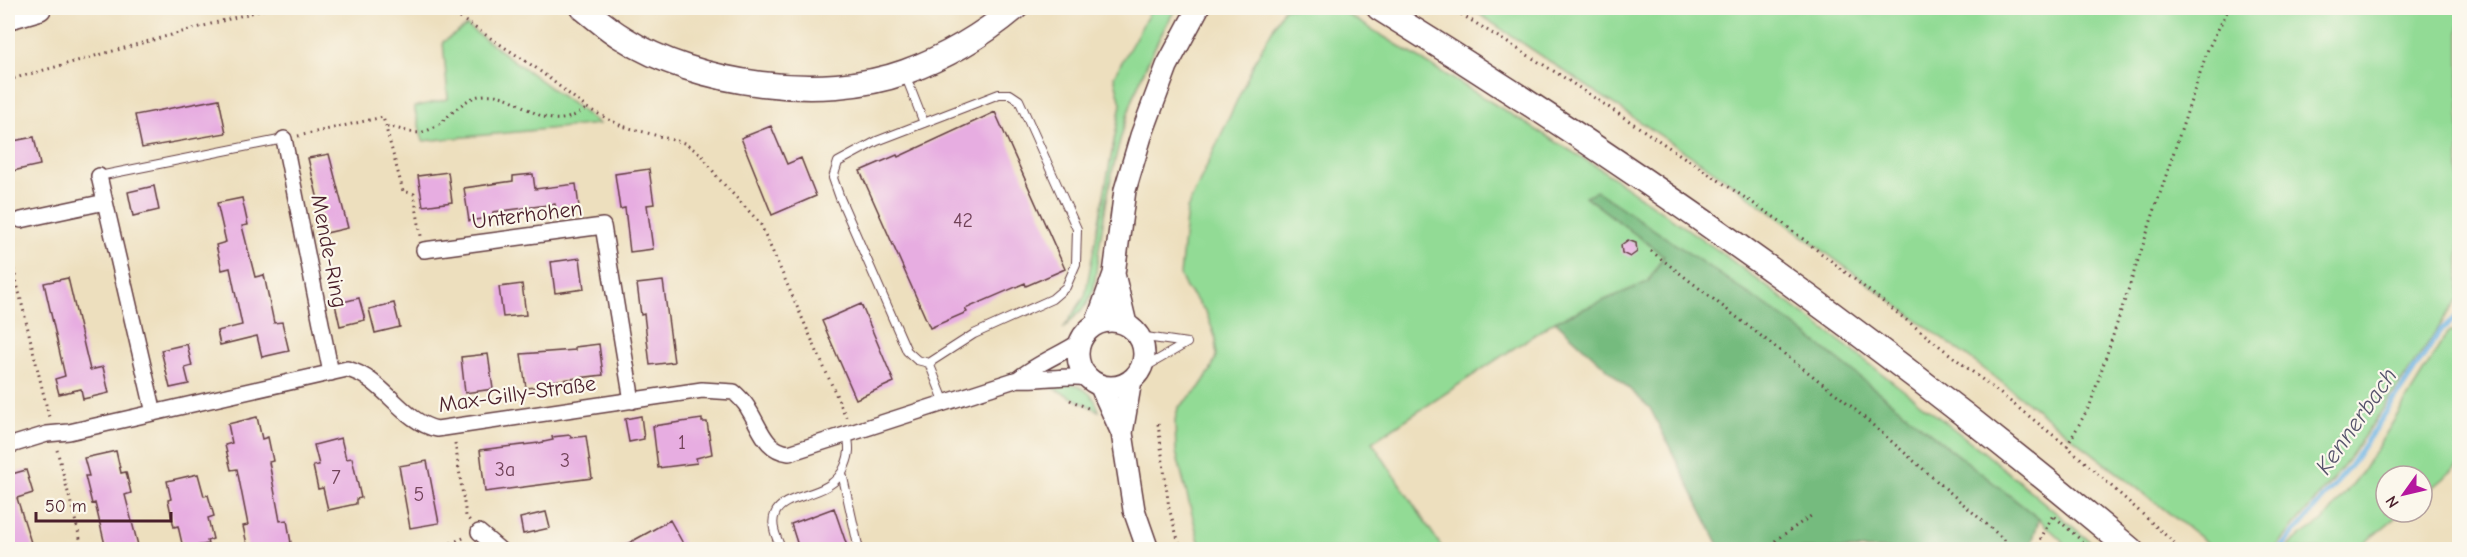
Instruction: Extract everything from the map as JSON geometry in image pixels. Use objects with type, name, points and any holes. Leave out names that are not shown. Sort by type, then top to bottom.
[{"type":"highway","points":[[8,17],[39,8]]},
{"type":"highway","points":[[583,8],[622,38],[658,57],[730,79],[774,86],[819,87],[866,81],[904,72],[965,44],[1016,8]]},
{"type":"highway","points":[[1379,8],[1579,135],[1767,264],[1939,394],[2131,549]]},
{"type":"main road","points":[[1096,324],[1114,274],[1125,190],[1141,136],[1167,66],[1198,8]]},
{"type":"main road","points":[[1114,274],[1133,330],[1144,353],[1135,375],[1122,433]]},
{"type":"main road","points":[[1133,330],[1112,321],[1096,324],[1084,334],[1079,361],[1095,382],[1122,433],[1134,510],[1148,549]]},
{"type":"main road","points":[[1095,382],[1113,386],[1135,375]]},
{"type":"street","name":"Mende-Ring","points":[[284,139],[331,373]]},
{"type":"street","points":[[99,176],[154,413]]},
{"type":"street","points":[[21,220],[105,202]]},
{"type":"street","name":"Unterhohen","points":[[424,250],[603,226],[632,401]]},
{"type":"street","name":"Max-Gilly-Straße","points":[[1018,379],[1031,368],[1081,341]]},
{"type":"street","name":"Max-Gilly-Straße","points":[[8,446],[53,433],[154,413],[347,369],[360,372],[425,426],[437,429],[702,390],[734,392],[748,408],[765,441],[780,452],[799,451],[1018,379],[1038,380],[1074,375],[1095,382]]},
{"type":"street","points":[[479,532],[500,549]]},
{"type":"lane","points":[[904,72],[924,123]]},
{"type":"lane","points":[[999,94],[1010,94],[1019,100],[1077,229],[1076,264],[1066,287],[1052,299],[974,334],[929,363],[917,360],[907,351],[833,178],[838,162],[877,141],[999,94]]},
{"type":"lane","points":[[99,176],[284,139]]},
{"type":"lane","points":[[1133,330],[1187,344],[1135,375]]},
{"type":"lane","points":[[929,363],[945,403]]},
{"type":"lane","points":[[782,549],[773,523],[775,513],[785,503],[835,482],[842,473],[849,456],[850,434]]},
{"type":"lane","points":[[842,473],[859,549]]},
{"type":"path","points":[[8,80],[270,8]]},
{"type":"path","points":[[445,8],[536,68],[587,108],[622,126],[684,143],[701,154],[718,178],[760,223],[850,434]]},
{"type":"path","points":[[1451,8],[1560,75],[1780,221],[2067,446],[2182,549]]},
{"type":"path","points":[[2067,446],[2091,405],[2208,49],[2229,8]]},
{"type":"path","points":[[387,127],[421,133],[445,119],[468,99],[484,94],[500,96],[537,116],[560,119],[579,114],[587,108]]},
{"type":"path","points":[[284,139],[383,117],[403,191],[414,194],[424,250]]},
{"type":"path","points":[[8,246],[83,549]]},
{"type":"path","points":[[1651,251],[1844,400],[2016,549]]},
{"type":"path","points":[[1158,424],[1169,508],[1181,549]]},
{"type":"path","points":[[434,549],[479,532],[466,516],[452,427]]},
{"type":"path","points":[[1767,549],[1777,539],[1814,514]]},
{"type":"path","points":[[2035,549],[2053,515],[2091,549]]},
{"type":"green space","points":[[1152,8],[1176,8],[1142,75],[1119,143],[1104,213],[1094,288],[1087,304],[1063,329],[1085,296],[1121,104],[1114,76]]},
{"type":"green space","points":[[1284,8],[1337,8],[1599,168],[1719,251],[1845,345],[1985,453],[2099,549],[2071,549],[2039,519],[1790,322],[1586,197],[1664,255],[1648,282],[1555,321],[1372,442],[1443,549],[1201,549],[1176,452],[1175,420],[1178,408],[1199,388],[1211,370],[1216,357],[1216,339],[1206,312],[1186,288],[1180,275],[1187,209],[1256,59]]},
{"type":"green space","points":[[1470,8],[2459,8],[2459,298],[2343,467],[2275,549],[2215,549],[1991,374],[1724,178]]},
{"type":"green space","points":[[467,26],[599,124],[423,141],[414,107],[448,99],[443,42]]},
{"type":"green space","points":[[1597,191],[1790,322],[2039,519],[2030,549],[1721,549],[1650,408],[1555,321],[1648,282],[1664,256],[1585,196]]},
{"type":"green space","points":[[2459,329],[2459,465],[2434,486],[2434,464],[2374,464],[2374,524],[2387,524],[2357,549],[2286,549],[2323,521],[2363,471],[2448,332]]},
{"type":"green space","points":[[1066,383],[1078,386],[1091,395],[1099,411],[1049,386]]},
{"type":"building","points":[[219,99],[226,133],[142,148],[135,115]]},
{"type":"building","points":[[995,112],[1065,269],[1026,286],[1025,283],[965,309],[967,312],[930,328],[860,171],[897,155],[898,157]]},
{"type":"building","points":[[771,126],[787,164],[801,158],[816,196],[772,215],[741,138]]},
{"type":"building","points":[[34,137],[40,165],[8,172],[8,142]]},
{"type":"building","points":[[329,154],[348,228],[326,233],[308,158]]},
{"type":"building","points":[[649,169],[654,204],[647,205],[653,249],[630,252],[625,208],[620,209],[615,174]]},
{"type":"building","points":[[448,172],[452,202],[423,206],[418,176]]},
{"type":"building","points":[[533,174],[535,189],[576,184],[579,207],[556,210],[555,204],[493,212],[493,217],[469,221],[464,188],[513,181],[513,176]]},
{"type":"building","points":[[154,186],[159,210],[133,216],[128,192]]},
{"type":"building","points":[[242,198],[248,225],[242,226],[255,277],[264,275],[274,323],[282,322],[289,351],[262,357],[257,336],[220,345],[217,331],[242,325],[230,268],[222,270],[216,245],[226,242],[217,203]]},
{"type":"building","points":[[1628,240],[1636,243],[1637,252],[1630,257],[1622,253],[1621,245]]},
{"type":"building","points":[[580,258],[584,289],[555,293],[551,262]]},
{"type":"building","points":[[68,278],[90,370],[103,367],[109,393],[83,399],[81,389],[59,394],[55,379],[65,376],[44,283]]},
{"type":"building","points":[[663,281],[674,362],[650,365],[644,314],[641,315],[637,284]]},
{"type":"building","points":[[522,284],[526,315],[503,317],[499,287]]},
{"type":"building","points":[[359,298],[365,320],[340,326],[335,304]]},
{"type":"building","points":[[394,303],[400,327],[375,333],[369,309]]},
{"type":"building","points":[[861,304],[894,382],[856,399],[822,321]]},
{"type":"building","points":[[187,344],[192,366],[185,368],[189,384],[170,388],[161,350]]},
{"type":"building","points":[[599,344],[603,375],[553,381],[553,385],[526,388],[521,354],[575,350],[575,347]]},
{"type":"building","points":[[488,354],[493,389],[465,393],[461,357]]},
{"type":"building","points":[[641,416],[644,439],[629,442],[625,419]]},
{"type":"building","points":[[257,417],[262,439],[268,437],[273,461],[269,462],[280,521],[287,520],[291,543],[286,544],[287,549],[248,549],[243,526],[248,525],[237,469],[231,470],[225,445],[232,443],[228,424]]},
{"type":"building","points":[[702,419],[702,422],[707,422],[712,454],[696,458],[697,463],[658,468],[653,426]]},
{"type":"building","points":[[570,435],[571,438],[586,436],[592,478],[485,492],[480,450],[539,443],[553,440],[552,437]]},
{"type":"building","points":[[341,438],[346,459],[352,458],[361,498],[356,499],[356,504],[328,510],[323,488],[318,489],[313,466],[319,465],[314,445]]},
{"type":"building","points":[[116,451],[121,473],[126,472],[131,493],[125,495],[139,549],[106,549],[95,503],[92,504],[85,476],[89,476],[84,458]]},
{"type":"building","points":[[427,461],[439,523],[410,528],[399,466]]},
{"type":"building","points":[[26,470],[33,493],[17,498],[33,549],[8,549],[8,475]]},
{"type":"building","points":[[198,474],[204,496],[208,495],[214,516],[208,518],[213,539],[207,541],[208,544],[183,548],[178,526],[174,527],[168,500],[171,499],[167,481]]},
{"type":"building","points":[[834,508],[848,549],[799,549],[791,524]]},
{"type":"building","points":[[546,512],[550,528],[523,534],[520,518]]},
{"type":"building","points":[[670,520],[686,549],[618,549],[649,532]]},
{"type":"waterway","name":"Kennerbach","points":[[2280,550],[2350,466],[2441,330],[2460,314]]}]
